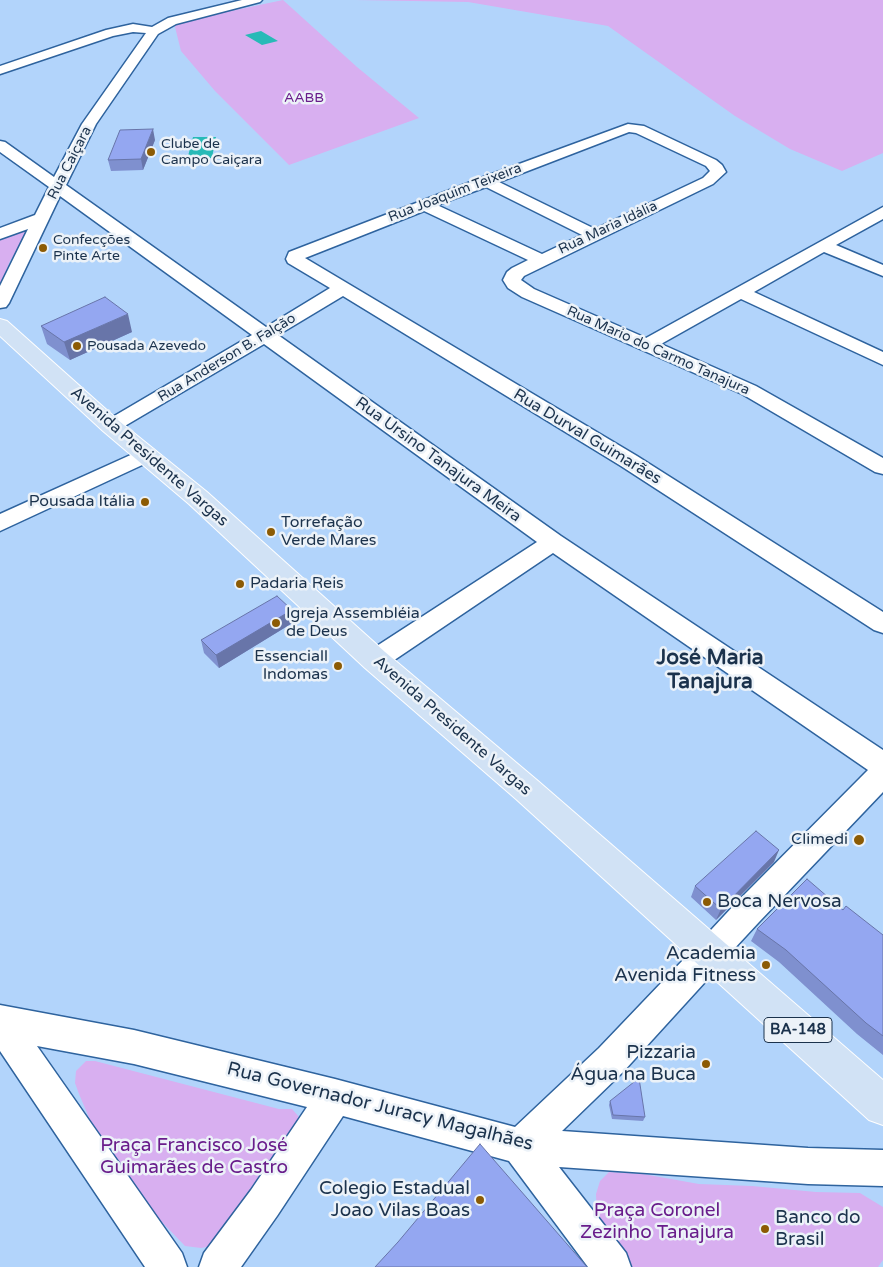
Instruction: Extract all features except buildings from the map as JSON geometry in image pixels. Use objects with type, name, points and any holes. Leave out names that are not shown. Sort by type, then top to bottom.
[{"type":"main road","name":"Avenida Presidente Vargas","points":[[0,325],[111,426],[198,498],[375,660],[527,790],[883,1106]]},
{"type":"street","points":[[123,30],[140,28],[154,31],[164,24],[183,18],[256,0]]},
{"type":"street","points":[[0,70],[123,30],[148,23],[183,18]]},
{"type":"street","name":"Rua Caiçara","points":[[0,303],[29,247],[40,218],[58,187],[89,124],[130,62],[154,31]]},
{"type":"street","name":"Rua Joaquim Teixeira","points":[[299,254],[628,128],[639,129],[718,168],[718,172],[708,181]]},
{"type":"street","name":"Rua Ursino Tanajura Meira","points":[[0,144],[264,336],[553,542],[883,765]]},
{"type":"street","points":[[486,181],[594,235]]},
{"type":"street","name":"Rua Maria Idália","points":[[512,280],[518,272],[541,260],[708,181]]},
{"type":"street","points":[[424,205],[541,260]]},
{"type":"street","points":[[648,344],[883,212]]},
{"type":"street","points":[[0,234],[40,218]]},
{"type":"street","points":[[823,246],[883,271]]},
{"type":"street","name":"Rua Durval Guimarães","points":[[299,254],[294,256],[294,259],[629,462],[883,624]]},
{"type":"street","name":"Rua Mario do Carmo Tanajura","points":[[512,280],[514,284],[528,293],[648,344],[749,390],[883,467]]},
{"type":"street","name":"Rua Anderson B. Falção","points":[[111,426],[343,288]]},
{"type":"street","points":[[740,292],[883,359]]},
{"type":"street","points":[[0,523],[146,454]]},
{"type":"street","points":[[375,660],[553,542]]},
{"type":"street","points":[[612,1267],[520,1146],[611,1060],[695,970],[712,955],[722,940],[748,912],[883,773]]},
{"type":"street","points":[[0,1022],[168,1267]]},
{"type":"street","name":"Rua Governador Juracy Magalhães","points":[[0,1022],[134,1047],[335,1096],[520,1146],[808,1166],[883,1168]]},
{"type":"street","points":[[218,1267],[264,1203],[335,1096]]},
{"type":"green space","name":"AABB","points":[[283,0],[357,67],[419,118],[289,165],[215,91],[181,51],[174,23]]},
{"type":"green space","points":[[355,0],[883,0],[883,153],[842,171],[790,149],[735,116],[608,26],[468,2]]},
{"type":"green space","points":[[26,231],[25,238],[10,261],[0,286],[0,239]]},
{"type":"green space","name":"Praça Francisco José Guimarães de Castro","points":[[86,1061],[95,1061],[279,1109],[292,1109],[300,1118],[217,1245],[201,1248],[185,1246],[131,1190],[93,1127],[75,1083],[76,1071]]},
{"type":"green space","name":"Praça Coronel Zezinho Tanajura","points":[[609,1172],[643,1174],[699,1184],[860,1193],[883,1207],[883,1260],[878,1267],[632,1267],[597,1217],[596,1194],[600,1181]]},
{"type":"shaded area","points":[[261,31],[278,41],[262,45],[245,35]]},
{"type":"shaded area","points":[[193,137],[216,137],[212,158],[187,160]]},
{"type":"place","name":"Clube de Campo Caiçara","points":[[151,152]]},
{"type":"place","name":"Confecções Pinte Arte","points":[[43,248]]},
{"type":"place","name":"Pousada Azevedo","points":[[77,346]]},
{"type":"place","name":"Pousada Itália","points":[[145,502]]},
{"type":"place","name":"Torrefação Verde Mares","points":[[271,532]]},
{"type":"place","name":"Padaria Reis","points":[[240,584]]},
{"type":"place","name":"Igreja Assembléia de Deus","points":[[276,623]]},
{"type":"place","name":"Essenciall Indomas","points":[[338,666]]},
{"type":"place","name":"Climedi","points":[[859,840]]},
{"type":"place","name":"Boca Nervosa","points":[[707,902]]},
{"type":"place","name":"Academia Avenida Fitness","points":[[766,965]]},
{"type":"place","name":"Pizzaria Água na Buca","points":[[706,1064]]},
{"type":"place","name":"Colegio Estadual Joao Vilas Boas","points":[[480,1200]]},
{"type":"place","name":"Banco do Brasil","points":[[765,1229]]},
{"type":"district","name":"José Maria Tanajura","points":[[710,670]]}]
